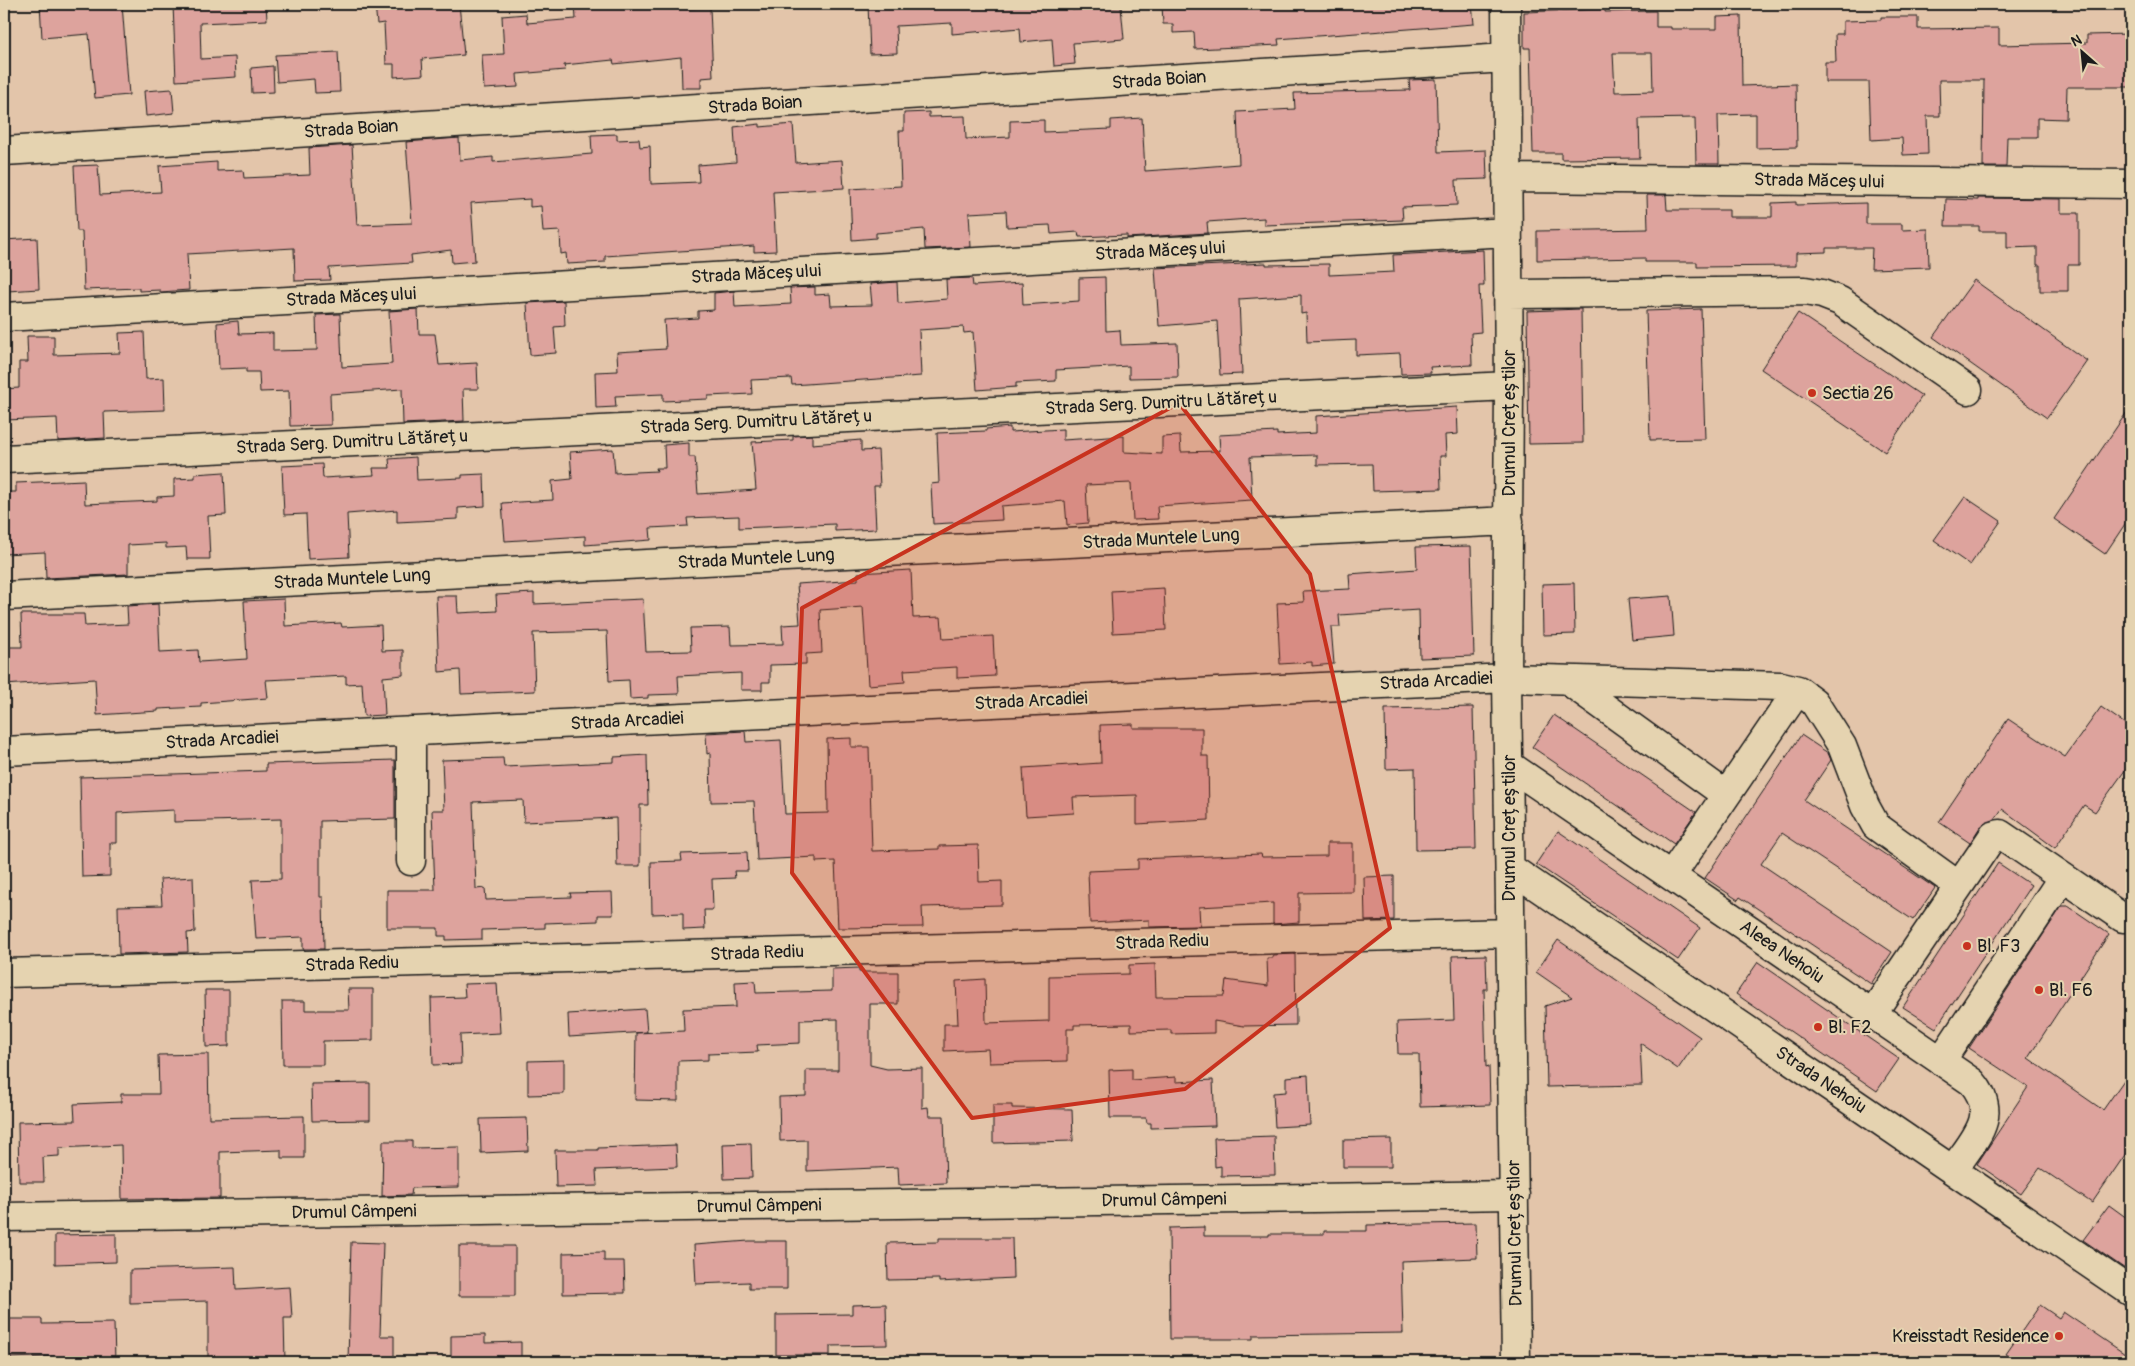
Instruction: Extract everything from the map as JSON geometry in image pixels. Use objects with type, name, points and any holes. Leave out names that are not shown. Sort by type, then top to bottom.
[{"type":"street","name":"Drumul Crețeștilor","points":[[1506,4],[1509,386],[1507,678],[1516,1362]]},
{"type":"street","name":"Strada Boian","points":[[4,151],[1506,58]]},
{"type":"street","name":"Strada Măceșului","points":[[1507,178],[2131,184]]},
{"type":"street","name":"Strada Măceșului","points":[[4,317],[1508,232]]},
{"type":"street","points":[[1508,294],[1806,291],[1822,294],[1840,301],[1968,390]]},
{"type":"street","name":"Strada Serg. Dumitru Lătărețu","points":[[4,459],[1509,386]]},
{"type":"street","name":"Strada Muntele Lung","points":[[4,596],[1509,522]]},
{"type":"street","name":"Strada Arcadiei","points":[[4,751],[1507,678],[1781,686],[1798,690]]},
{"type":"street","points":[[1567,680],[1726,795]]},
{"type":"street","points":[[1671,876],[1798,690],[1814,702],[1842,746],[1865,806],[1876,826],[1959,886]]},
{"type":"street","points":[[411,731],[411,861]]},
{"type":"street","name":"Aleea Nehoiu","points":[[1509,765],[1972,1082],[1979,1090],[1986,1113],[1984,1124],[1953,1170]]},
{"type":"street","points":[[1872,1014],[1993,836],[2000,834],[2123,918]]},
{"type":"street","name":"Strada Nehoiu","points":[[1510,868],[2131,1292]]},
{"type":"street","points":[[1941,1061],[2063,877]]},
{"type":"street","name":"Strada Rediu","points":[[4,973],[1510,933]]},
{"type":"street","name":"Drumul Câmpeni","points":[[4,1217],[1515,1195]]},
{"type":"highlighted area","points":[[1179,403],[1310,574],[1390,928],[1185,1089],[972,1118],[792,873],[802,608]]},
{"type":"building","points":[[40,4],[122,4],[129,95],[95,98],[89,34],[42,38]]},
{"type":"building","points":[[173,4],[266,4],[267,20],[200,23],[201,59],[235,57],[236,77],[176,81]]},
{"type":"building","points":[[375,4],[459,4],[464,55],[422,59],[423,75],[394,77],[394,64],[386,64],[384,23],[377,24]]},
{"type":"building","points":[[575,4],[687,4],[687,9],[710,8],[713,77],[701,78],[701,88],[682,88],[681,57],[614,64],[613,60],[564,65],[565,70],[517,74],[518,87],[484,89],[482,55],[504,54],[502,16],[526,14],[527,23],[576,19]]},
{"type":"building","points":[[868,4],[1071,4],[1072,10],[1121,7],[1124,39],[1073,43],[1075,64],[1054,66],[1052,39],[1021,42],[1020,28],[952,34],[952,23],[896,26],[897,53],[870,54]]},
{"type":"building","points":[[1162,4],[1472,4],[1474,24],[1278,39],[1279,45],[1195,49],[1194,32],[1173,33],[1173,24],[1163,24]]},
{"type":"building","points":[[1605,9],[1605,12],[1656,11],[1656,27],[1671,27],[1671,29],[1717,29],[1717,17],[1741,16],[1742,86],[1796,84],[1797,147],[1756,148],[1756,114],[1718,115],[1719,164],[1696,164],[1695,118],[1639,119],[1640,158],[1561,159],[1561,153],[1533,153],[1530,48],[1524,48],[1524,12]],"holes":[[[1613,53],[1652,53],[1653,91],[1615,92]]]},
{"type":"building","points":[[1881,17],[1918,17],[1918,29],[1999,28],[1999,45],[2087,43],[2087,35],[2131,34],[2131,87],[2067,87],[2066,119],[2037,118],[2037,137],[2007,137],[2006,167],[1983,167],[1984,80],[1939,80],[1940,116],[1927,116],[1928,154],[1903,155],[1902,138],[1871,140],[1869,82],[1825,82],[1825,62],[1836,62],[1835,34],[1843,34],[1843,21],[1881,20]]},
{"type":"building","points":[[338,52],[340,92],[315,93],[314,79],[277,82],[275,55]]},
{"type":"building","points":[[273,66],[274,92],[252,93],[251,68]]},
{"type":"building","points":[[1436,79],[1438,152],[1486,150],[1487,179],[1456,180],[1457,205],[1402,207],[1403,220],[1264,225],[1264,218],[1207,222],[1208,233],[1127,238],[1127,235],[1079,237],[1078,232],[1051,234],[1050,225],[1007,227],[1006,211],[969,213],[971,247],[925,249],[924,229],[876,233],[876,238],[852,240],[850,189],[901,186],[899,131],[904,131],[904,113],[929,112],[929,117],[965,116],[966,139],[1010,137],[1010,121],[1044,120],[1044,132],[1111,129],[1111,120],[1142,118],[1145,171],[1239,164],[1237,112],[1295,109],[1294,93],[1410,90],[1409,80]]},
{"type":"building","points":[[172,89],[174,113],[146,116],[144,91]]},
{"type":"building","points":[[760,124],[760,127],[793,124],[796,163],[842,160],[844,188],[773,192],[776,251],[754,252],[754,246],[605,256],[605,262],[567,264],[566,253],[561,254],[560,231],[543,232],[541,206],[530,207],[530,199],[471,203],[475,261],[452,263],[451,250],[411,255],[412,263],[329,268],[330,280],[295,281],[294,248],[187,254],[189,290],[160,292],[160,290],[139,291],[139,288],[84,290],[82,231],[77,231],[74,166],[98,165],[100,195],[161,192],[159,166],[217,162],[217,171],[243,170],[244,178],[310,175],[309,148],[352,145],[357,225],[412,223],[406,142],[459,138],[460,160],[493,157],[493,162],[592,154],[591,135],[617,134],[617,140],[639,139],[640,147],[650,146],[651,184],[699,182],[698,165],[736,162],[734,127]]},
{"type":"building","points":[[1647,195],[1666,195],[1667,210],[1729,210],[1729,217],[1772,217],[1772,203],[1796,202],[1796,205],[1866,203],[1866,224],[1902,224],[1902,230],[1928,229],[1929,267],[1871,269],[1872,248],[1826,248],[1826,252],[1796,253],[1796,266],[1697,267],[1697,262],[1645,262],[1645,258],[1537,260],[1537,231],[1648,229]]},
{"type":"building","points":[[1978,198],[2061,199],[2061,213],[2079,213],[2079,265],[2068,265],[2068,291],[2040,291],[2040,265],[2037,265],[2037,247],[2007,248],[2007,231],[1979,231],[1979,226],[1945,226],[1946,199],[1978,200]]},
{"type":"building","points":[[37,238],[39,289],[7,291],[6,270],[4,270],[4,240]]},
{"type":"building","points":[[1483,250],[1484,286],[1479,286],[1481,332],[1471,333],[1472,365],[1430,367],[1431,373],[1401,374],[1400,353],[1356,355],[1356,340],[1307,342],[1306,313],[1301,314],[1301,295],[1239,299],[1242,374],[1220,375],[1217,321],[1159,326],[1155,268],[1266,263],[1266,265],[1329,264],[1329,275],[1394,272],[1393,255]]},
{"type":"building","points":[[1105,277],[1106,331],[1120,330],[1121,345],[1177,343],[1178,377],[1129,378],[1129,366],[1056,370],[1056,381],[1016,383],[1016,387],[977,390],[973,332],[964,333],[963,327],[919,330],[921,376],[792,385],[791,378],[751,380],[752,394],[708,396],[708,399],[663,401],[663,394],[615,396],[616,407],[596,408],[595,372],[618,371],[617,352],[666,349],[664,320],[698,318],[698,311],[714,310],[714,293],[734,291],[735,307],[791,304],[790,288],[815,287],[815,295],[830,294],[831,306],[872,305],[870,284],[897,282],[898,303],[947,299],[946,279],[972,278],[973,286],[1022,283],[1023,305],[1079,301],[1079,278]]},
{"type":"building","points":[[1974,280],[2087,361],[2047,418],[1933,337]]},
{"type":"building","points":[[564,301],[565,326],[554,327],[556,353],[530,355],[527,303]]},
{"type":"building","points":[[418,309],[419,334],[435,334],[439,365],[477,363],[478,389],[463,389],[464,421],[403,424],[402,389],[330,394],[331,425],[290,426],[289,391],[260,392],[259,372],[246,372],[246,368],[219,369],[217,323],[238,321],[239,334],[273,333],[273,351],[317,350],[316,315],[340,314],[342,367],[392,364],[389,311]]},
{"type":"building","points":[[1581,309],[1583,443],[1529,444],[1527,311]]},
{"type":"building","points":[[1701,309],[1705,439],[1650,440],[1646,311]]},
{"type":"building","points":[[1798,313],[1922,396],[1885,452],[1761,369]]},
{"type":"building","points":[[144,332],[146,379],[164,378],[165,410],[104,412],[105,438],[58,441],[57,418],[4,420],[4,389],[19,388],[19,362],[28,362],[27,336],[54,336],[54,355],[120,353],[119,333]]},
{"type":"building","points":[[2131,406],[2131,515],[2105,554],[2054,519]]},
{"type":"building","points":[[1457,407],[1458,434],[1445,435],[1446,456],[1440,456],[1441,489],[1373,491],[1372,464],[1317,465],[1317,455],[1250,457],[1252,500],[1157,506],[1158,519],[1133,520],[1131,483],[1086,485],[1088,523],[1067,525],[1065,501],[1001,506],[1002,520],[933,524],[931,484],[939,483],[937,433],[986,431],[986,429],[1010,427],[1010,432],[1063,429],[1063,440],[1124,436],[1124,452],[1162,454],[1162,437],[1180,436],[1181,452],[1220,451],[1219,435],[1277,432],[1277,435],[1316,433],[1316,416]]},
{"type":"building","points":[[812,435],[812,444],[861,440],[861,451],[878,450],[880,486],[874,486],[876,529],[835,531],[835,524],[739,528],[739,516],[687,518],[688,526],[650,528],[651,540],[585,545],[585,536],[505,541],[502,503],[553,500],[552,481],[572,479],[570,452],[613,449],[615,473],[657,471],[656,468],[665,468],[664,445],[689,443],[689,457],[695,457],[698,494],[756,490],[752,442],[793,440],[793,436]]},
{"type":"building","points":[[416,457],[417,480],[462,478],[462,475],[484,474],[485,506],[458,508],[458,519],[397,522],[397,510],[347,514],[349,557],[308,559],[306,514],[284,515],[282,466],[322,464],[323,478],[374,475],[373,468],[390,468],[389,459]]},
{"type":"building","points":[[224,472],[226,515],[208,516],[210,559],[187,559],[186,547],[166,548],[166,543],[128,545],[128,574],[46,578],[45,552],[4,554],[4,503],[8,503],[8,492],[16,492],[16,483],[84,480],[85,504],[157,501],[157,497],[174,496],[174,479],[195,478],[195,474]]},
{"type":"building","points":[[1965,497],[2001,521],[1970,565],[1934,540]]},
{"type":"building","points":[[1471,546],[1474,656],[1420,658],[1419,610],[1339,615],[1340,627],[1331,627],[1334,664],[1312,666],[1312,662],[1280,664],[1277,603],[1304,602],[1303,591],[1350,589],[1349,574],[1417,569],[1416,547]]},
{"type":"building","points":[[911,570],[913,618],[941,617],[943,639],[993,636],[995,676],[957,678],[957,667],[904,670],[905,682],[868,685],[863,607],[820,610],[822,653],[806,654],[806,664],[770,665],[770,682],[762,682],[762,690],[741,690],[741,673],[678,676],[679,694],[648,695],[648,698],[630,699],[629,680],[609,681],[607,631],[533,633],[535,691],[461,694],[460,670],[439,672],[436,596],[457,596],[458,613],[497,611],[496,595],[534,593],[534,604],[643,599],[646,652],[691,651],[690,628],[730,627],[731,645],[783,644],[782,625],[800,624],[797,584],[858,580],[858,573]]},
{"type":"building","points":[[1574,583],[1575,634],[1543,635],[1542,584]]},
{"type":"building","points":[[1164,588],[1166,630],[1113,633],[1111,591]]},
{"type":"building","points":[[1671,596],[1674,636],[1632,640],[1628,599]]},
{"type":"building","points":[[284,599],[285,626],[341,623],[342,627],[381,625],[382,651],[403,650],[403,675],[383,677],[385,715],[364,716],[362,683],[346,684],[346,676],[266,680],[268,698],[201,703],[201,707],[97,715],[95,679],[4,685],[4,647],[22,647],[21,614],[84,614],[85,626],[128,624],[127,606],[158,604],[160,652],[198,650],[199,662],[247,659],[244,601]]},
{"type":"building","points":[[1473,707],[1476,849],[1416,850],[1415,768],[1386,769],[1385,709]]},
{"type":"building","points":[[2101,707],[2131,728],[2131,762],[2095,812],[2084,805],[2055,848],[2002,809],[1995,819],[1980,827],[1970,843],[1939,822],[2008,719],[2065,757]]},
{"type":"building","points":[[1554,715],[1696,812],[1674,844],[1532,747]]},
{"type":"building","points":[[1133,724],[1133,728],[1202,728],[1202,756],[1208,756],[1209,820],[1137,824],[1137,795],[1073,797],[1074,813],[1026,816],[1023,768],[1101,763],[1100,725]]},
{"type":"building","points":[[745,731],[746,742],[781,740],[785,814],[828,813],[827,739],[851,738],[851,747],[869,747],[872,851],[939,849],[939,846],[978,845],[979,882],[1002,881],[1002,905],[922,907],[923,927],[838,928],[835,861],[816,862],[816,857],[757,860],[754,801],[711,802],[710,753],[707,754],[706,733]]},
{"type":"building","points":[[1801,735],[1828,753],[1831,760],[1804,800],[1935,888],[1913,920],[1782,833],[1761,864],[1892,952],[1871,984],[1740,897],[1738,900],[1705,878]]},
{"type":"building","points":[[647,755],[648,805],[640,805],[640,866],[617,866],[616,818],[524,822],[523,800],[473,802],[476,889],[485,888],[486,900],[571,897],[570,893],[612,892],[613,915],[598,915],[598,921],[545,923],[545,928],[482,930],[482,939],[446,940],[446,936],[438,936],[438,928],[387,928],[387,890],[435,890],[432,810],[444,810],[442,760],[503,758],[504,767],[614,762],[614,757]]},
{"type":"building","points":[[395,760],[395,819],[320,821],[320,897],[323,897],[324,949],[303,949],[303,937],[256,939],[252,880],[281,879],[281,819],[174,822],[174,810],[117,813],[117,843],[110,843],[110,876],[82,877],[80,777],[266,771],[266,764]]},
{"type":"building","points":[[1558,831],[1700,928],[1678,960],[1536,864]]},
{"type":"building","points":[[1327,843],[1353,843],[1353,892],[1299,893],[1299,922],[1273,924],[1273,903],[1199,907],[1200,926],[1149,927],[1149,920],[1090,923],[1088,871],[1138,869],[1138,859],[1261,854],[1262,857],[1327,856]]},
{"type":"building","points":[[747,852],[748,871],[734,871],[735,878],[712,879],[713,910],[704,910],[705,929],[683,930],[683,913],[652,914],[651,862],[682,861],[681,854]]},
{"type":"building","name":"Bl. F3","points":[[1998,863],[2031,885],[1936,1028],[1903,1007]]},
{"type":"building","points":[[1394,876],[1394,920],[1365,921],[1364,877]]},
{"type":"building","points":[[193,877],[195,932],[187,933],[188,952],[119,954],[118,906],[162,905],[160,879]]},
{"type":"building","points":[[2062,906],[2068,906],[2109,934],[2028,1058],[2103,1110],[2131,1070],[2131,1146],[2092,1203],[2040,1168],[2021,1194],[1977,1164],[2028,1087],[1969,1048]]},
{"type":"building","points":[[1558,940],[1700,1037],[1678,1069],[1640,1043],[1642,1085],[1547,1087],[1545,1006],[1572,997],[1536,972]]},
{"type":"building","points":[[1295,954],[1296,1025],[1244,1026],[1214,1021],[1214,1033],[1171,1034],[1171,1030],[1131,1031],[1131,1024],[1074,1025],[1074,1029],[1067,1029],[1067,1061],[989,1063],[988,1049],[944,1051],[944,1024],[958,1024],[956,981],[985,979],[986,1023],[1049,1021],[1049,976],[1129,974],[1129,965],[1155,964],[1156,997],[1224,996],[1226,980],[1268,986],[1267,958],[1273,958],[1273,955]]},
{"type":"building","points":[[1486,955],[1487,989],[1484,989],[1486,1067],[1489,1066],[1490,1105],[1420,1107],[1419,1054],[1398,1054],[1397,1022],[1454,1020],[1452,956]]},
{"type":"building","name":"Bl. F2","points":[[1758,962],[1899,1059],[1877,1091],[1736,994]]},
{"type":"building","points":[[859,968],[859,972],[898,972],[898,1004],[870,1004],[870,1065],[887,1069],[922,1068],[922,1108],[928,1107],[929,1116],[944,1116],[946,1183],[899,1185],[898,1167],[807,1171],[807,1140],[780,1141],[779,1097],[806,1096],[806,1070],[838,1070],[838,1019],[800,1020],[800,1043],[757,1045],[758,1052],[708,1054],[708,1060],[678,1061],[678,1101],[635,1100],[636,1033],[684,1031],[683,1009],[736,1007],[735,982],[755,981],[756,993],[832,991],[832,969]]},
{"type":"building","points":[[497,983],[500,1033],[460,1035],[461,1064],[433,1065],[431,998],[465,997],[464,984]]},
{"type":"building","points":[[348,989],[373,989],[373,1040],[323,1041],[323,1065],[283,1065],[282,1001],[305,1001],[305,1010],[349,1010]]},
{"type":"building","points":[[205,990],[229,990],[229,1046],[206,1047]]},
{"type":"building","points":[[645,1009],[647,1032],[569,1037],[568,1014]]},
{"type":"building","points":[[208,1054],[209,1118],[304,1116],[304,1158],[281,1158],[281,1150],[220,1152],[220,1198],[122,1199],[121,1145],[59,1148],[59,1156],[43,1157],[44,1182],[19,1182],[18,1122],[75,1121],[74,1104],[121,1102],[121,1094],[159,1094],[158,1055]]},
{"type":"building","points":[[564,1060],[564,1094],[528,1095],[528,1061]]},
{"type":"building","points":[[1132,1069],[1132,1080],[1176,1077],[1176,1082],[1213,1080],[1215,1126],[1151,1128],[1151,1123],[1147,1123],[1146,1118],[1110,1118],[1109,1070]]},
{"type":"building","points":[[1308,1075],[1310,1125],[1275,1127],[1273,1093],[1286,1092],[1286,1077]]},
{"type":"building","points":[[370,1083],[370,1120],[312,1121],[311,1084]]},
{"type":"building","points":[[993,1105],[1012,1105],[1012,1108],[1072,1109],[1073,1141],[993,1143]]},
{"type":"building","points":[[527,1118],[528,1151],[481,1153],[480,1119]]},
{"type":"building","points":[[1274,1136],[1275,1175],[1221,1176],[1221,1166],[1215,1167],[1214,1138]]},
{"type":"building","points":[[1391,1139],[1391,1167],[1343,1167],[1343,1140]]},
{"type":"building","points":[[383,1141],[412,1141],[412,1148],[459,1147],[459,1187],[412,1188],[411,1195],[382,1196]]},
{"type":"building","points":[[751,1143],[752,1178],[724,1179],[723,1144]]},
{"type":"building","points":[[676,1145],[677,1167],[596,1170],[597,1186],[556,1187],[555,1150],[598,1150],[598,1148]]},
{"type":"building","points":[[2109,1205],[2131,1221],[2131,1273],[2083,1240]]},
{"type":"building","points":[[1476,1223],[1477,1258],[1401,1261],[1403,1333],[1253,1335],[1253,1339],[1170,1339],[1169,1228],[1204,1227],[1204,1236],[1269,1236],[1269,1234],[1324,1234],[1324,1231],[1367,1231],[1367,1225]]},
{"type":"building","points":[[116,1234],[116,1262],[55,1264],[55,1235]]},
{"type":"building","points":[[939,1238],[1012,1238],[1013,1278],[939,1282],[939,1279],[888,1280],[887,1243],[939,1242]]},
{"type":"building","points":[[749,1241],[787,1241],[787,1289],[749,1289],[749,1282],[696,1284],[694,1245]]},
{"type":"building","points":[[351,1242],[383,1243],[380,1336],[394,1336],[394,1362],[348,1362]]},
{"type":"building","points":[[459,1246],[515,1246],[515,1296],[459,1296]]},
{"type":"building","points":[[604,1252],[604,1261],[624,1261],[625,1293],[563,1294],[563,1253]]},
{"type":"building","points":[[235,1267],[236,1290],[290,1287],[292,1318],[284,1318],[285,1362],[208,1362],[208,1301],[130,1303],[130,1270]]},
{"type":"building","points":[[886,1304],[887,1345],[830,1346],[830,1355],[776,1355],[776,1315],[852,1314],[852,1305]]},
{"type":"building","name":"Kreisstadt Residence","points":[[2040,1305],[2059,1318],[2063,1312],[2131,1358],[2131,1362],[2018,1362],[2006,1354]]},
{"type":"building","points":[[4,1319],[42,1319],[42,1324],[114,1323],[115,1362],[83,1362],[83,1356],[4,1358]]},
{"type":"building","points":[[485,1335],[485,1343],[521,1342],[521,1362],[451,1362],[451,1336]]},
{"type":"place","name":"Sectia 26","points":[[1812,393]]},
{"type":"place","name":"Bl. F3","points":[[1967,946]]},
{"type":"place","name":"Bl. F6","points":[[2039,990]]},
{"type":"place","name":"Bl. F2","points":[[1818,1027]]},
{"type":"place","name":"Kreisstadt Residence","points":[[2059,1336]]}]
